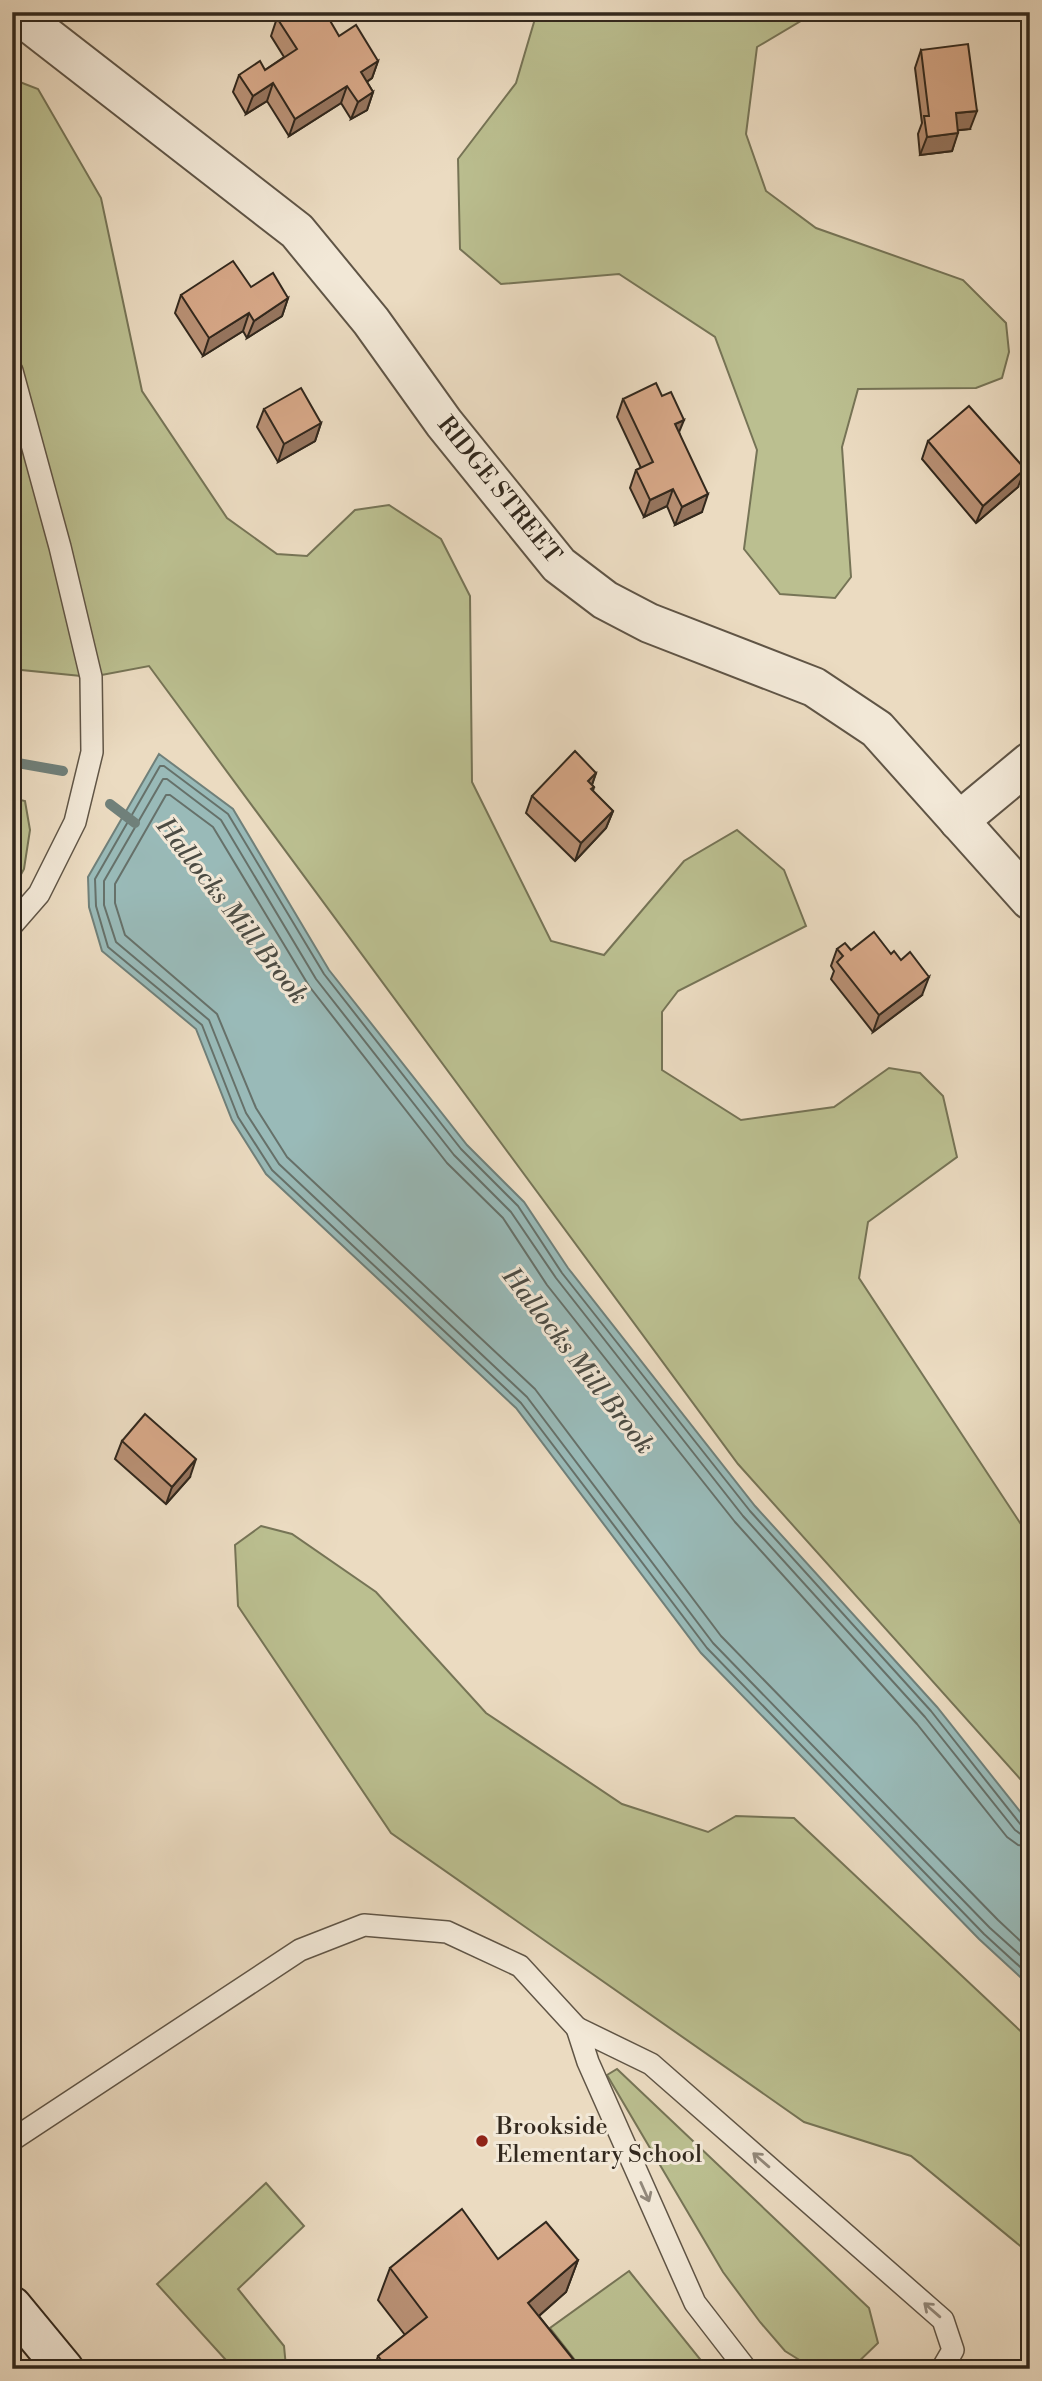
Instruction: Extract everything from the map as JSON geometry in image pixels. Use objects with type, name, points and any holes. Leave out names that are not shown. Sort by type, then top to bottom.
[{"type":"street","name":"RIDGE STREET","points":[[15,12],[297,231],[371,321],[444,423],[559,565],[605,600],[649,623],[814,687],[877,729],[1030,900]]},
{"type":"street","points":[[959,821],[1030,762]]},
{"type":"street","points":[[12,2306],[64,2369]]},
{"type":"lane","points":[[12,371],[60,547],[91,677],[92,752],[75,822],[39,894],[12,925]]},
{"type":"lane","points":[[12,2140],[300,1950],[364,1925],[447,1932],[520,1966],[577,2028],[651,2064],[943,2320],[953,2350],[942,2369]]},
{"type":"lane","points":[[577,2028],[588,2062],[695,2303],[746,2369]]},
{"type":"green space","points":[[537,12],[901,12],[806,18],[757,47],[746,134],[766,191],[816,228],[963,280],[1006,323],[1009,352],[1002,378],[976,388],[858,389],[842,447],[851,577],[835,598],[780,594],[744,549],[757,450],[715,337],[619,274],[501,284],[460,249],[458,159],[516,83]]},
{"type":"green space","points":[[12,79],[38,89],[101,198],[142,391],[227,518],[277,554],[307,556],[355,510],[389,505],[441,539],[470,596],[472,782],[551,941],[604,955],[684,861],[737,830],[784,870],[806,926],[678,991],[662,1012],[662,1070],[741,1120],[834,1107],[889,1068],[920,1073],[943,1096],[957,1157],[868,1222],[859,1278],[1030,1538],[1030,1790],[738,1464],[149,666],[91,677],[12,669]]},
{"type":"green space","points":[[12,798],[25,801],[30,830],[24,869],[12,891]]},
{"type":"green space","points":[[261,1526],[292,1534],[376,1592],[486,1713],[622,1804],[708,1832],[736,1816],[794,1818],[1030,2040],[1030,2254],[911,2156],[804,2122],[391,1833],[238,1606],[235,1545]]},
{"type":"green space","points":[[617,2069],[869,2308],[878,2343],[851,2369],[814,2369],[785,2351],[760,2322],[723,2272],[607,2075]]},
{"type":"green space","points":[[266,2183],[304,2226],[238,2289],[284,2346],[286,2367],[234,2369],[157,2284]]},
{"type":"green space","points":[[629,2271],[708,2369],[582,2369],[550,2328]]},
{"type":"water","points":[[159,754],[233,809],[329,970],[467,1145],[524,1202],[568,1268],[755,1506],[937,1707],[1030,1824],[1030,1986],[979,1939],[701,1653],[516,1408],[266,1174],[232,1120],[196,1029],[102,951],[89,907],[88,877]]},
{"type":"building","points":[[287,12],[325,12],[339,36],[356,25],[378,61],[361,72],[373,92],[358,102],[347,86],[295,119],[273,83],[253,96],[239,75],[260,61],[265,70],[297,49],[277,18]]},
{"type":"building","points":[[968,44],[977,111],[956,113],[958,133],[927,137],[924,116],[929,116],[921,50]]},
{"type":"building","points":[[233,261],[251,287],[273,273],[288,298],[254,321],[249,313],[209,338],[181,295]]},
{"type":"building","points":[[656,383],[662,396],[671,392],[684,420],[675,424],[708,494],[682,507],[673,489],[650,500],[636,470],[653,462],[623,399]]},
{"type":"building","points":[[301,388],[321,423],[284,444],[264,409]]},
{"type":"building","points":[[969,406],[1025,469],[983,506],[928,441]]},
{"type":"building","points":[[575,751],[596,773],[588,781],[594,787],[591,789],[613,811],[581,843],[532,796]]},
{"type":"building","points":[[874,932],[891,954],[894,951],[901,960],[910,952],[929,977],[879,1015],[837,962],[843,956],[837,949],[845,943],[851,950]]},
{"type":"building","points":[[145,1414],[196,1459],[172,1487],[122,1441]]},
{"type":"building","points":[[462,2209],[498,2259],[546,2222],[578,2260],[528,2303],[581,2369],[388,2369],[378,2356],[427,2317],[390,2268]]},
{"type":"waterway","name":"Hallocks Mill Brook","points":[[12,762],[63,771]]},
{"type":"waterway","name":"Hallocks Mill Brook","points":[[110,804],[135,823]]},
{"type":"place","name":"Brookside Elementary School","points":[[482,2141]]}]
